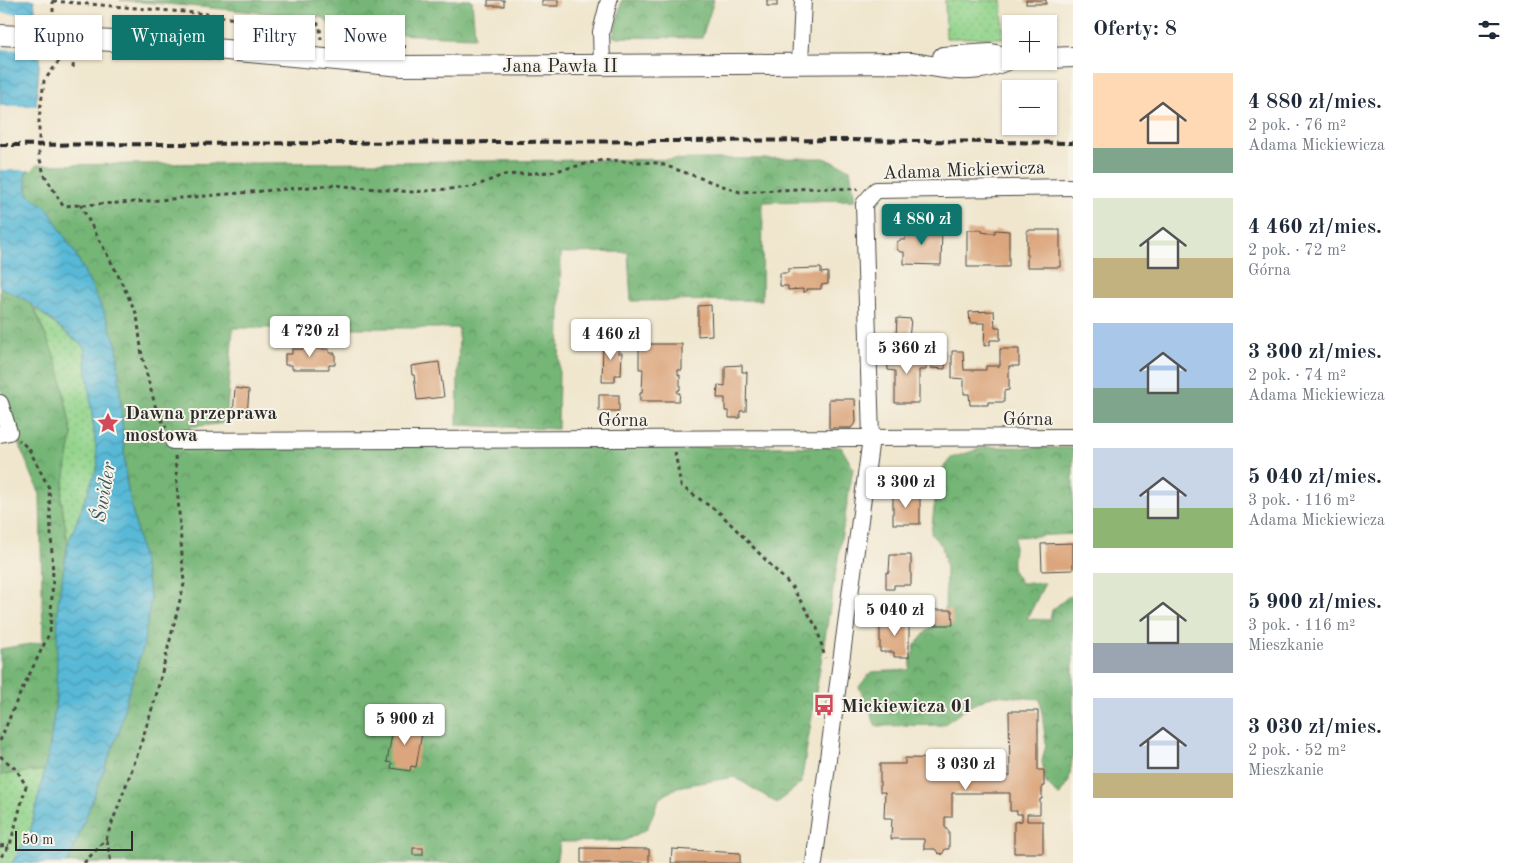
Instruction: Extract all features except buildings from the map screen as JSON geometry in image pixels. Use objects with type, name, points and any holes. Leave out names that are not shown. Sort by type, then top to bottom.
[{"type":"main road","name":"Jana Pawła II","points":[[0,35],[149,43],[402,66],[911,63],[950,68],[978,69],[1002,61]]},
{"type":"main road","points":[[1057,58],[1073,58]]},
{"type":"street","points":[[602,66],[601,32],[609,0]]},
{"type":"street","points":[[800,64],[803,0]]},
{"type":"street","name":"Adama Mickiewicza","points":[[814,863],[871,438],[864,204],[876,190],[1073,187]]},
{"type":"street","points":[[0,403],[4,433]]},
{"type":"street","name":"Górna","points":[[173,441],[1073,437]]},
{"type":"path","points":[[53,0],[207,14],[268,25],[305,20],[314,21],[320,28],[321,40]]},
{"type":"path","points":[[74,60],[74,68]]},
{"type":"path","points":[[59,61],[44,81],[39,120],[38,156],[44,174],[63,206],[136,202],[332,185],[412,192],[465,188],[473,187],[503,175],[551,172],[603,160],[658,163],[740,192],[815,188],[876,190]]},
{"type":"path","points":[[80,204],[137,315],[142,356],[156,409],[173,441],[184,584],[156,696],[138,753],[106,839],[84,863]]},
{"type":"path","points":[[0,741],[13,708],[50,632],[53,578],[49,488],[29,449],[4,433]]},
{"type":"path","points":[[673,439],[681,486],[721,514],[792,587],[817,628],[826,662]]},
{"type":"path","points":[[0,756],[16,770],[26,786],[10,845],[0,858]]},
{"type":"path","points":[[106,839],[111,863]]},
{"type":"path","points":[[0,846],[10,845]]},
{"type":"green space","points":[[120,0],[472,0],[475,37],[405,34],[405,15],[325,15],[325,19],[315,17],[315,15],[290,15]]},
{"type":"green space","points":[[622,0],[714,0],[702,38],[613,37]]},
{"type":"green space","points":[[945,0],[1002,0],[1002,38],[946,38]]},
{"type":"green space","points":[[824,158],[850,169],[855,200],[763,202],[762,300],[631,301],[628,252],[561,253],[558,429],[457,425],[459,328],[233,328],[226,423],[190,427],[190,446],[841,447],[853,468],[801,783],[777,803],[734,777],[677,787],[659,799],[647,829],[624,841],[560,842],[556,863],[68,863],[120,729],[151,599],[126,480],[117,346],[104,312],[75,253],[47,208],[28,194],[25,174],[34,165]]},
{"type":"green space","points":[[0,287],[26,300],[34,308],[58,365],[72,434],[61,498],[68,544],[64,572],[56,699],[45,770],[0,775],[0,649],[43,642],[40,494],[8,419],[10,405],[0,389]]},
{"type":"green space","points":[[34,308],[84,347],[98,465],[68,544],[61,498],[72,434],[58,365]]},
{"type":"green space","points":[[986,447],[1073,448],[1073,534],[1015,537],[1012,569],[1021,583],[1045,583],[1027,619],[1050,620],[1052,610],[1068,597],[1073,596],[1073,753],[1069,781],[1059,796],[1046,783],[1042,761],[1046,744],[1040,699],[994,695],[970,706],[943,725],[876,726],[859,687],[871,672],[909,670],[915,645],[945,610],[946,567],[942,546],[931,534],[938,474],[951,458]]},
{"type":"green space","points":[[45,770],[30,832],[12,863],[0,863],[0,775]]},
{"type":"water","name":"Świder","points":[[0,0],[34,0],[36,15],[15,15],[15,60],[40,60],[34,165],[25,174],[28,194],[47,208],[75,253],[104,312],[117,346],[126,480],[151,599],[143,648],[126,700],[120,729],[68,863],[12,863],[30,832],[49,751],[56,699],[58,602],[68,544],[98,465],[84,347],[26,300],[0,287]]},
{"type":"pier","points":[[0,13],[38,15],[15,15],[15,50],[0,49]]},
{"type":"pier","points":[[0,106],[39,106],[36,165],[32,170],[0,170]]},
{"type":"railway","points":[[0,145],[845,140],[1073,143]]},
{"type":"place","name":"Dawna przeprawa mostowa","points":[[108,423]]},
{"type":"place","name":"Mickiewicza 01","points":[[824,705]]}]
